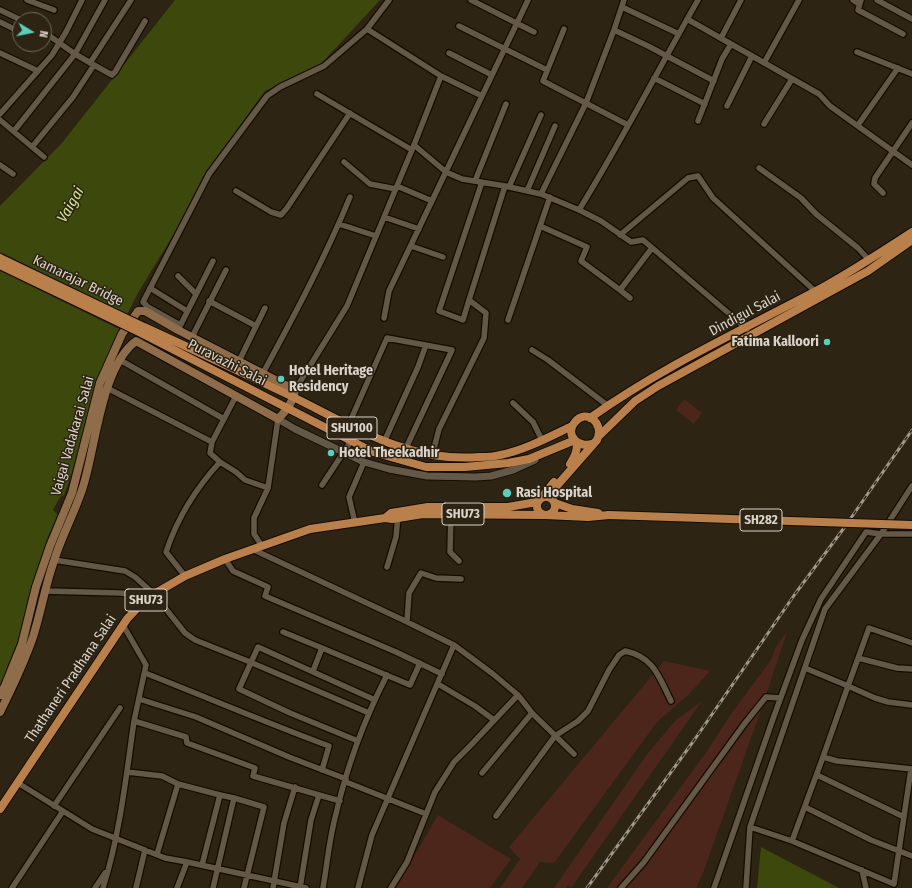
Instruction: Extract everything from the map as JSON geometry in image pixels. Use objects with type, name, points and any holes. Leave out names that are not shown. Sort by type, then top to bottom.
[{"type":"main road","name":"Dindigul Salai","points":[[590,418],[607,405],[651,378],[815,291],[869,260],[912,232]]},
{"type":"main road","name":"Dindigul Salai","points":[[553,501],[554,489],[596,439],[636,400],[868,271],[912,240]]},
{"type":"main road","name":"Kamarajar Bridge","points":[[0,258],[142,330]]},
{"type":"main road","name":"Kamarajar Bridge","points":[[0,265],[142,330]]},
{"type":"main road","name":"Vaigai Vadakarai Salai","points":[[0,695],[22,644],[36,587],[50,546],[72,493],[100,383],[122,334],[138,311],[145,311],[179,327],[192,337],[263,373],[294,394]]},
{"type":"main road","name":"Puravazhi Salai","points":[[142,330],[224,363],[294,394],[348,426],[405,450],[432,456],[464,458],[499,455],[531,446],[572,426]]},
{"type":"main road","name":"Puravazhi Salai","points":[[142,330],[287,409],[373,452],[426,467],[465,467],[508,463],[529,459],[576,441]]},
{"type":"main road","name":"Vaigai Vadakarai Salai","points":[[0,712],[15,682],[32,639],[54,560],[85,481],[107,388],[128,347],[136,341],[278,419]]},
{"type":"main road","points":[[278,419],[287,409],[294,394]]},
{"type":"main road","name":"SHU100","points":[[572,426],[581,418],[590,418]]},
{"type":"main road","points":[[590,418],[597,423],[599,427],[596,439]]},
{"type":"main road","points":[[553,501],[554,511],[550,514],[543,515],[538,511],[539,500],[576,456],[576,441],[572,433],[572,426]]},
{"type":"main road","name":"SHU100","points":[[576,441],[585,445],[596,439]]},
{"type":"main road","name":"SHU73","points":[[539,500],[546,496],[553,501]]},
{"type":"main road","name":"Thathaneri Pradhana Salai","points":[[0,809],[123,625],[141,604],[154,594],[185,576],[226,558],[310,529],[385,518],[392,519],[398,515],[428,507],[508,508],[539,500]]},
{"type":"main road","name":"SH282","points":[[553,501],[572,509],[609,515],[912,525]]},
{"type":"main road","name":"Thathaneri Pradhana Salai","points":[[398,515],[543,515]]},
{"type":"main road","name":"SH282","points":[[543,515],[588,517],[609,515]]},
{"type":"street","points":[[27,0],[54,10]]},
{"type":"street","points":[[0,114],[37,70],[52,55],[82,0]]},
{"type":"street","points":[[14,131],[75,54],[105,0]]},
{"type":"street","points":[[32,147],[73,97],[131,0]]},
{"type":"street","points":[[213,261],[179,327],[148,307],[143,302],[209,174],[267,96],[280,87],[324,66],[367,29],[389,0]]},
{"type":"street","points":[[471,0],[534,32]]},
{"type":"street","points":[[384,318],[389,290],[528,0]]},
{"type":"street","points":[[541,194],[586,103],[624,0]]},
{"type":"street","points":[[579,210],[600,176],[698,0]]},
{"type":"street","points":[[721,38],[741,0]]},
{"type":"street","points":[[764,62],[799,0]]},
{"type":"street","points":[[853,0],[860,2],[858,10],[903,34]]},
{"type":"street","points":[[877,0],[912,19]]},
{"type":"street","points":[[622,7],[679,34]]},
{"type":"street","points":[[0,10],[12,16]]},
{"type":"street","points":[[687,19],[819,94],[830,106],[912,165]]},
{"type":"street","points":[[52,37],[75,54],[112,75],[145,21]]},
{"type":"street","points":[[0,22],[12,28]]},
{"type":"street","points":[[459,26],[547,70]]},
{"type":"street","points":[[367,29],[442,76],[482,96]]},
{"type":"street","points":[[564,29],[543,80],[628,125]]},
{"type":"street","points":[[614,30],[714,81]]},
{"type":"street","points":[[698,122],[722,59],[731,44]]},
{"type":"street","points":[[856,52],[912,74]]},
{"type":"street","points":[[0,53],[37,70]]},
{"type":"street","points":[[449,53],[492,75]]},
{"type":"street","points":[[727,106],[752,56]]},
{"type":"street","points":[[858,125],[898,68]]},
{"type":"street","points":[[294,394],[347,306],[442,76]]},
{"type":"street","points":[[654,78],[705,104]]},
{"type":"street","points":[[764,124],[792,79]]},
{"type":"street","points":[[317,94],[413,148],[446,172],[462,179],[527,190],[550,197],[601,221],[631,242],[643,240],[753,334]]},
{"type":"street","points":[[475,181],[506,104]]},
{"type":"street","points":[[236,191],[271,212],[281,215],[350,113]]},
{"type":"street","points":[[482,182],[439,312],[463,320],[507,186],[542,115]]},
{"type":"street","points":[[0,120],[44,157]]},
{"type":"street","points":[[883,193],[874,184],[874,180],[912,123]]},
{"type":"street","points":[[527,190],[555,126]]},
{"type":"street","points":[[344,162],[370,184],[396,188],[432,201]]},
{"type":"street","points":[[1,166],[13,174]]},
{"type":"street","points":[[759,168],[801,198],[816,214],[858,248],[869,260]]},
{"type":"street","points":[[620,234],[688,178],[698,176],[712,198],[815,291]]},
{"type":"street","points":[[263,373],[302,300],[339,224],[350,197]]},
{"type":"street","points":[[508,320],[550,197]]},
{"type":"street","points":[[384,217],[419,229]]},
{"type":"street","points":[[339,224],[376,236]]},
{"type":"street","points":[[540,226],[587,247],[580,260],[630,298]]},
{"type":"street","points":[[411,246],[443,257]]},
{"type":"street","points":[[620,290],[652,248]]},
{"type":"street","points":[[192,337],[226,270]]},
{"type":"street","points":[[178,276],[196,294]]},
{"type":"street","points":[[150,288],[187,311]]},
{"type":"street","points":[[432,456],[439,429],[484,338],[486,313],[469,300]]},
{"type":"street","points":[[209,301],[256,326]]},
{"type":"street","points":[[239,361],[265,308]]},
{"type":"street","points":[[348,426],[387,338],[452,350],[405,450]]},
{"type":"street","points":[[384,442],[418,367],[426,345]]},
{"type":"street","points":[[532,350],[548,360],[607,405]]},
{"type":"street","points":[[120,360],[224,419]]},
{"type":"street","points":[[107,388],[212,442]]},
{"type":"street","points":[[236,396],[212,442],[210,453],[220,462],[236,472],[244,480],[268,488]]},
{"type":"street","points":[[514,403],[533,422],[542,440]]},
{"type":"street","points":[[262,546],[254,534],[254,518],[268,488],[278,419],[295,429],[364,462],[389,469],[427,476],[491,476],[513,470],[555,451],[556,448]]},
{"type":"street","points":[[322,485],[351,441]]},
{"type":"street","points":[[185,576],[166,552],[171,538],[186,508],[204,479],[220,462]]},
{"type":"street","points":[[356,523],[349,497],[364,462]]},
{"type":"street","points":[[746,888],[750,827],[825,609],[881,534],[912,486]]},
{"type":"street","points":[[451,514],[450,552],[459,561]]},
{"type":"street","points":[[387,567],[396,537],[398,515]]},
{"type":"street","points":[[714,888],[780,698],[802,640],[821,599],[866,532],[881,534],[912,534]]},
{"type":"street","points":[[252,549],[454,645],[518,695],[532,713],[574,754]]},
{"type":"street","points":[[226,558],[233,571],[268,587],[266,596],[396,652],[442,674]]},
{"type":"street","points":[[54,560],[125,571],[154,594],[185,633],[195,640],[369,713]]},
{"type":"street","points":[[407,622],[409,593],[421,573],[436,578],[461,579]]},
{"type":"street","points":[[45,591],[121,592],[137,597],[141,604]]},
{"type":"street","points":[[103,888],[115,838],[127,772],[134,721],[146,665],[123,625]]},
{"type":"street","points":[[792,841],[869,628],[912,643]]},
{"type":"street","points":[[283,632],[410,685],[420,663]]},
{"type":"street","points":[[358,888],[372,835],[454,645]]},
{"type":"street","points":[[358,741],[239,690],[250,662],[258,647],[375,700]]},
{"type":"street","points":[[313,671],[322,648]]},
{"type":"street","points":[[496,816],[555,736],[578,721],[588,711],[609,670],[619,655],[625,651],[636,653],[648,661],[659,676],[670,701]]},
{"type":"street","points":[[858,658],[897,668],[912,669]]},
{"type":"street","points":[[805,668],[875,698],[888,702],[912,705]]},
{"type":"street","points":[[145,673],[262,721],[329,746],[322,770]]},
{"type":"street","points":[[323,888],[334,819],[358,741],[387,675]]},
{"type":"street","points":[[438,684],[475,706],[494,720]]},
{"type":"street","points":[[391,888],[407,862],[435,792],[454,762],[518,695]]},
{"type":"street","points":[[621,888],[644,862],[745,723],[766,697],[780,698]]},
{"type":"street","points":[[139,699],[196,717],[426,814]]},
{"type":"street","points":[[54,806],[120,708]]},
{"type":"street","points":[[482,773],[532,713]]},
{"type":"street","points":[[134,721],[186,737],[187,743],[255,768],[253,776],[340,801]]},
{"type":"street","points":[[750,827],[792,841],[894,884],[912,769],[837,761],[823,757]]},
{"type":"street","points":[[127,772],[162,776],[178,784],[264,807],[244,888]]},
{"type":"street","points":[[817,775],[904,816]]},
{"type":"street","points":[[18,783],[92,829],[165,858],[274,880],[302,888],[312,820],[319,795]]},
{"type":"street","points":[[157,854],[178,784]]},
{"type":"street","points":[[273,888],[284,823],[295,787]]},
{"type":"street","points":[[202,865],[220,795]]},
{"type":"street","points":[[213,888],[234,798]]},
{"type":"street","points":[[805,807],[871,840],[912,856]]},
{"type":"street","points":[[12,888],[63,811]]},
{"type":"street","points":[[136,888],[146,850]]},
{"type":"street","points":[[177,888],[187,862]]},
{"type":"street","points":[[95,888],[109,868]]},
{"type":"street","points":[[862,870],[866,888]]},
{"type":"shaded area","points":[[684,399],[702,413],[694,424],[676,410]]},
{"type":"shaded area","points":[[787,632],[767,692],[740,723],[642,859],[617,888],[607,888],[771,660],[776,647]]},
{"type":"shaded area","points":[[664,661],[710,671],[689,694],[657,722],[554,863],[540,862],[522,888],[500,888],[520,859],[509,847]]},
{"type":"shaded area","points":[[702,701],[571,888],[568,885],[566,888],[554,888],[648,753],[676,720]]},
{"type":"shaded area","points":[[762,707],[703,873],[696,888],[624,888],[641,871]]},
{"type":"shaded area","points":[[438,815],[511,859],[490,888],[396,888]]},
{"type":"water","name":"Vaigai","points":[[175,0],[380,0],[320,65],[265,91],[205,174],[190,208],[139,291],[117,334],[97,381],[71,476],[64,495],[60,497],[53,510],[58,515],[47,539],[32,585],[18,641],[0,686],[0,206],[62,143]]},
{"type":"water","points":[[761,847],[839,888],[757,888]]},
{"type":"pier","points":[[0,252],[129,315],[121,330],[0,271]]},
{"type":"railway","points":[[587,888],[695,739],[795,594],[844,528],[912,430]]},
{"type":"place","name":"Fatima Kalloori","points":[[827,342]]},
{"type":"place","name":"Hotel Heritage Residency","points":[[281,379]]},
{"type":"place","name":"Hotel Theekadhir","points":[[331,453]]},
{"type":"place","name":"Rasi Hospital","points":[[507,493]]}]
